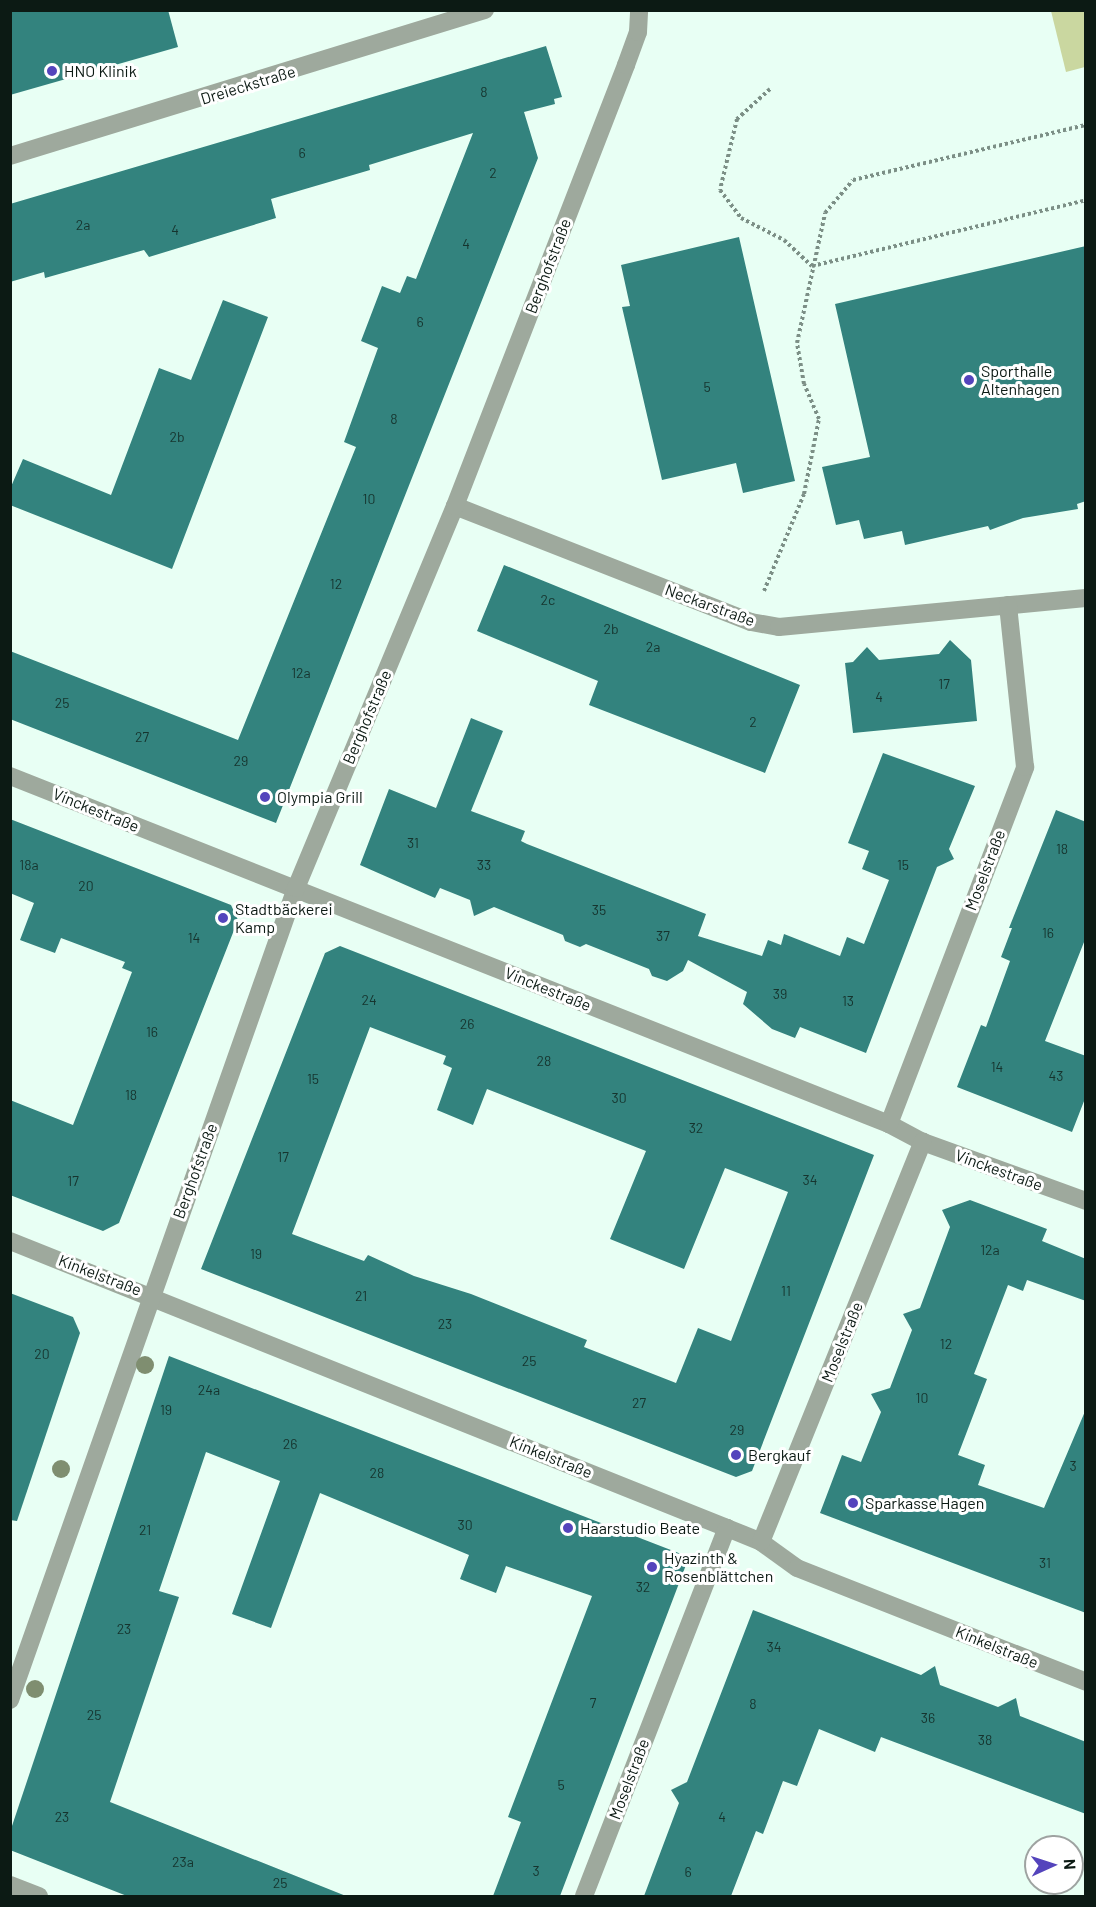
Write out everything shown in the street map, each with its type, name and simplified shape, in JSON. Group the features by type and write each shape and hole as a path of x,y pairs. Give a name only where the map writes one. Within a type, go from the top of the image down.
{"street":[{"name":"Dreieckstraße","path":"10,156 485,10"},
{"name":"Berghofstraße","path":"10,1700 150,1295 296,888 455,506 626,65 638,32 639,10"},
{"name":"Neckarstraße","path":"455,506 751,622 779,627 1086,598"},
{"name":"Moselstraße","path":"889,1124 1025,767 1008,605"},
{"name":"Vinckestraße","path":"10,776 889,1124 923,1142 1086,1201"},
{"name":"Moselstraße","path":"761,1542 923,1142"},
{"name":"Kinkelstraße","path":"10,1241 150,1295 727,1528 761,1542 797,1568 1086,1682"},
{"name":"Moselstraße","path":"584,1896 727,1528"},
{"path":"10,1886 39,1896"}],"path":[{"path":"770,89 737,118 720,190 741,218 784,240 812,266"},
{"path":"751,622 804,494 819,419 804,384 797,343 825,213 853,180 1086,125"},
{"path":"812,266 1086,200"}],"green space":[{"path":"1051,11 1085,11 1085,67 1066,72"}],"building":[{"name":"HNO Klinik","path":"10,10 168,10 178,47 10,95"},
{"path":"546,46 562,97 554,99 555,104 524,112 538,158 276,823 10,719 10,651 238,740 356,447 344,442 378,348 361,341 382,286 400,293 407,276 416,279 473,133 369,165 370,170 271,199 276,218 149,257 144,250 45,278 44,272 10,282 10,204"},
{"path":"739,237 795,481 743,493 736,463 662,480 622,307 630,306 621,265"},
{"name":"Sporthalle Altenhagen","path":"1086,246 1086,501 1077,504 1078,509 1023,518 990,530 988,526 905,545 902,531 864,539 859,520 836,525 822,467 870,457 835,304"},
{"path":"223,300 268,317 172,569 10,505 10,489 23,459 111,495 159,368 191,380"},
{"path":"504,565 800,685 765,773 589,705 598,681 477,631"},
{"path":"950,640 971,660 977,721 853,733 845,663 853,662 867,647 879,660 939,654"},
{"path":"471,718 503,731 471,811 525,831 521,841 527,844 706,914 698,936 762,956 768,940 781,945 784,934 840,956 847,937 864,944 889,880 862,869 869,851 848,843 883,753 975,786 949,849 954,859 937,867 866,1053 800,1027 795,1038 772,1029 743,1004 747,992 688,960 683,971 667,981 652,976 649,969 586,944 580,947 565,941 563,935 494,907 474,916 470,900 440,888 435,898 360,865 389,789 436,808"},
{"path":"1056,810 1086,822 1086,937 1045,1041 1086,1056 1086,1096 1072,1132 957,1087 981,1025 986,1027 1010,961 1001,957 1012,928 1009,928"},
{"path":"10,819 231,905 238,920 119,1223 103,1231 10,1195 10,1100 73,1125 132,972 122,968 125,962 61,938 55,953 20,940 34,903 10,893"},
{"path":"340,946 874,1155 752,1471 736,1477 201,1269 325,953","holes":["370,1027 446,1056 443,1064 452,1068 437,1110 473,1125 487,1089 646,1151 610,1239 684,1269 725,1168 788,1192 731,1341 698,1328 676,1383 584,1347 587,1340 471,1294 414,1276 368,1255 364,1261 292,1234"]},
{"path":"970,1200 1047,1229 1042,1241 1086,1259 1086,1301 1027,1280 1023,1291 1008,1285 974,1374 987,1379 958,1455 985,1465 978,1485 1044,1508 1086,1409 1086,1613 820,1513 842,1455 861,1462 881,1412 871,1394 890,1388 912,1330 903,1314 920,1308 950,1227 942,1210"},
{"path":"10,1293 73,1317 80,1333 17,1521 10,1520"},
{"path":"169,1356 689,1557 560,1896 493,1896 521,1822 508,1817 592,1596 506,1566 496,1593 460,1579 469,1555 320,1493 271,1628 232,1614 280,1481 206,1452 159,1591 179,1597 110,1802 346,1896 127,1896 10,1850 10,1832"},
{"path":"753,1610 921,1675 935,1666 940,1685 998,1707 1016,1698 1020,1716 1086,1742 1086,1814 881,1737 875,1752 819,1729 797,1786 783,1781 763,1834 756,1831 731,1896 644,1896 679,1803 671,1790 687,1782"}],"place":[{"name":"HNO Klinik","path":"52,71"},
{"name":"Sporthalle Altenhagen","path":"969,380"},
{"name":"Olympia Grill","path":"265,797"},
{"name":"Stadtbäckerei Kamp","path":"223,918"},
{"name":"Bergkauf","path":"736,1455"},
{"name":"Sparkasse Hagen","path":"853,1503"},
{"name":"Haarstudio Beate","path":"568,1528"},
{"name":"Hyazinth & Rosenblättchen","path":"652,1567"}]}
